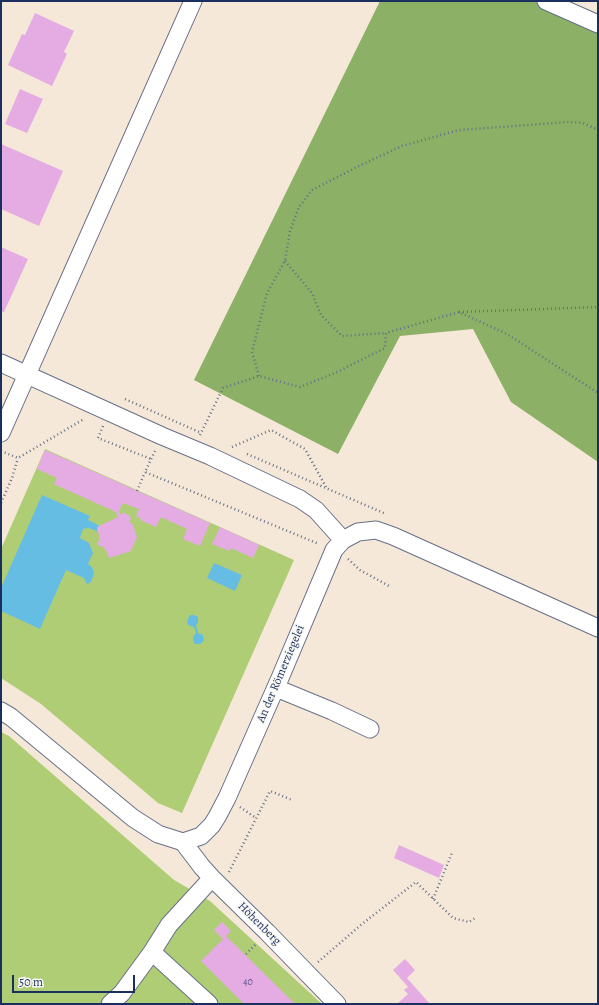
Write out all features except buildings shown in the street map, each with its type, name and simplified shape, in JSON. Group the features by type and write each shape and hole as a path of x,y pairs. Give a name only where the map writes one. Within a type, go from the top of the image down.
{"street":[{"path":"2,432 193,1"},
{"path":"546,1 598,24"},
{"path":"1,363 96,411 194,449 300,499 316,510 325,521 338,545 358,532 376,530 393,536 598,628"},
{"name":"An der Römerziegelei","path":"183,842 201,836 212,826 227,798 338,545"},
{"path":"276,688 332,711 370,729"},
{"path":"1,711 11,717 133,818 158,834 183,842"},
{"name":"Höhenberg","path":"183,842 202,867 217,883 337,1004"},
{"path":"110,1004 122,993 152,952 169,925 217,883"},
{"path":"152,952 209,1004"}],"path":[{"path":"258,376 252,352 267,293 286,262 290,231 299,207 312,190 402,146 459,130 554,122 583,123 598,130"},
{"path":"286,262 312,293 321,315 342,336 386,333 459,312 598,307"},
{"path":"459,312 507,334 598,393"},
{"path":"194,449 223,388 258,376 300,387 335,373 385,348 386,333"},
{"path":"118,396 207,436"},
{"path":"1,503 12,478 18,458 96,411 106,420 98,438 151,459"},
{"path":"232,447 271,430 305,449 326,487"},
{"path":"137,491 162,436"},
{"path":"226,444 239,450"},
{"path":"1,451 18,458"},
{"path":"246,453 390,516"},
{"path":"145,472 338,545 347,558 360,570 389,586"},
{"path":"217,883 270,791 292,800"},
{"path":"434,899 452,853"},
{"path":"306,972 362,924 416,882 453,918 469,922 475,918"}],"green space":[{"path":"380,1 566,1 598,19 598,462 511,402 473,329 400,336 338,454 194,380"},
{"path":"45,449 294,560 182,813 158,803 41,704 1,678 1,549"},
{"path":"1,732 9,736 174,880 210,901 322,1004 1,1004"}],"water":[{"path":"42,495 90,516 88,520 100,526 97,528 97,531 88,528 83,529 80,538 89,543 93,553 88,564 92,567 94,573 91,582 87,584 84,578 66,570 40,629 1,611 1,588"},
{"path":"214,563 242,575 235,591 207,578"},
{"path":"190,615 198,617 198,623 196,625 198,633 203,635 204,641 200,644 195,644 193,641 193,637 196,633 194,627 187,623"}]}
